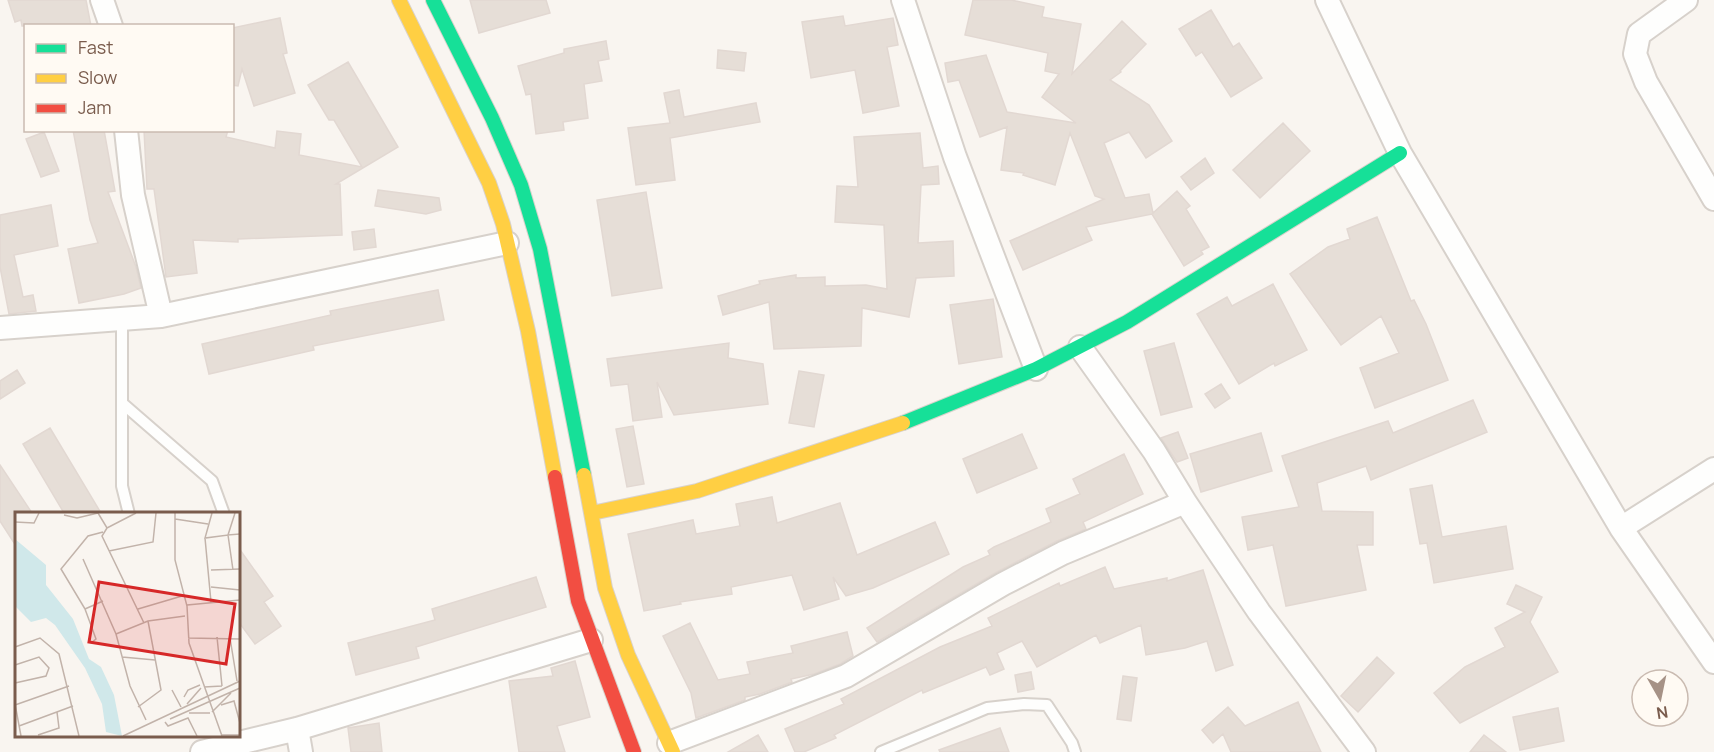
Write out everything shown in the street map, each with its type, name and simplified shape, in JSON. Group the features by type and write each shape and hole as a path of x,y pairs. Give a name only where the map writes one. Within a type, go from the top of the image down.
{"main road":[{"path":"399,0 489,183 507,243 528,331 578,601 634,752"},
{"path":"433,0 492,118 521,185 540,249 605,588 628,655 671,748"},
{"path":"592,513 697,491 819,452 927,415 1036,369 1127,322 1400,153"}],"street":[{"path":"102,0 110,24"},
{"path":"903,0 954,157 1036,369"},
{"path":"1327,0 1400,153 1621,528 1714,662"},
{"path":"1686,0 1639,34 1635,54 1646,82 1714,199"},
{"path":"126,132 133,195 161,316"},
{"path":"0,328 161,316 507,243"},
{"path":"1080,347 1154,451 1185,502 1259,612 1364,752"},
{"path":"1621,528 1714,469"},
{"path":"671,748 846,676 1023,573 1063,553 1185,502"},
{"path":"202,752 297,729 591,640"},
{"path":"297,729 301,752"}],"lane":[{"path":"122,319 122,486 129,512"},
{"path":"122,403 212,481 224,512"},
{"path":"881,752 987,708 1024,704 1047,705 1072,743 1075,752"}],"building":[{"path":"8,0 86,0 91,24 24,24 22,26 21,20 15,22"},
{"path":"470,0 546,0 550,13 479,33"},
{"path":"973,0 1011,0 1044,7 1042,17 1081,24 1072,74 1122,21 1146,44 1121,72 1110,80 1149,105 1172,141 1146,158 1129,132 1104,143 1125,198 1149,194 1153,213 1177,191 1190,206 1186,209 1209,247 1201,251 1203,254 1184,266 1152,214 1086,227 1092,240 1023,270 1010,241 1104,199 1095,196 1070,133 1055,185 1023,175 1024,173 1001,170 1007,127 980,137 959,80 948,82 945,63 986,55 1007,112 1076,123 1042,97 1059,74 1045,71 1048,53 965,35"},
{"path":"1211,10 1233,47 1239,43 1262,78 1231,97 1202,52 1196,56 1179,29"},
{"path":"843,16 845,26 893,18 898,45 887,47 899,106 863,113 855,70 811,78 802,22"},
{"path":"280,18 287,53 283,54 295,93 254,106 242,69 238,86 234,85 234,28"},
{"path":"606,41 609,59 598,61 602,81 584,84 588,118 563,122 564,130 536,134 531,94 526,95 518,66 564,53 564,49"},
{"path":"718,50 746,53 744,71 717,68"},
{"path":"348,62 398,147 336,184 340,184 342,235 238,239 238,242 193,240 197,273 166,277 154,189 147,189 144,132 227,132 226,137 275,148 277,131 301,134 299,155 362,167 334,120 329,120 308,85"},
{"path":"679,90 684,117 756,103 760,122 670,138 675,180 636,185 628,128 670,123 664,93"},
{"path":"1283,123 1310,151 1260,198 1233,170"},
{"path":"44,132 59,171 41,177 26,139"},
{"path":"73,132 104,132 115,191 108,192 136,267 141,288 124,294 79,303 68,249 98,243 90,220"},
{"path":"920,133 923,168 938,166 939,184 921,185 918,243 953,241 954,276 916,278 909,317 862,308 861,346 774,349 769,302 723,315 718,296 760,284 759,281 796,275 796,278 825,277 825,286 866,285 887,289 884,225 835,222 837,186 858,187 854,137"},
{"path":"1205,158 1214,173 1191,190 1181,177"},
{"path":"378,190 439,198 441,210 426,214 375,206"},
{"path":"646,192 662,288 612,296 597,200"},
{"path":"51,205 58,246 14,255 23,297 33,295 36,311 9,314 0,267 0,215"},
{"path":"1377,217 1411,301 1414,300 1426,324 1448,380 1375,408 1360,368 1399,353 1381,316 1341,345 1290,274 1328,247 1350,239 1347,229"},
{"path":"374,229 376,247 354,250 352,232"},
{"path":"1273,284 1307,350 1275,366 1274,363 1239,384 1197,314 1227,297 1232,306"},
{"path":"438,290 444,320 313,346 314,350 209,374 202,344 331,315 330,311"},
{"path":"993,299 1002,357 959,364 950,305"},
{"path":"729,343 728,358 763,364 768,404 674,415 657,382 662,417 633,421 628,384 611,386 607,359"},
{"path":"1174,343 1192,407 1161,415 1144,351"},
{"path":"17,370 25,383 0,399 0,381"},
{"path":"799,371 824,375 814,427 789,423"},
{"path":"1221,384 1230,398 1215,408 1205,394"},
{"path":"1473,400 1487,432 1371,480 1366,466 1317,483 1322,511 1373,512 1373,545 1357,545 1366,590 1286,606 1273,545 1248,550 1242,517 1299,507 1282,456 1388,421 1393,433"},
{"path":"633,426 644,484 627,487 616,429"},
{"path":"50,428 100,512 63,512 23,444"},
{"path":"1178,432 1188,458 1177,462 1161,438"},
{"path":"1261,433 1272,471 1201,492 1190,454"},
{"path":"1022,434 1037,468 977,493 963,459"},
{"path":"1124,454 1143,494 1083,522 1086,529 1057,541 997,572 877,642 867,628 963,567 990,555 988,551 994,547 1051,522 1046,509 1080,494 1073,479"},
{"path":"0,465 31,512 15,512 15,544 0,521"},
{"path":"1432,485 1442,537 1506,526 1513,569 1434,583 1427,543 1420,544 1410,489"},
{"path":"772,497 777,523 840,503 857,555 935,522 949,554 873,588 846,596 833,577 839,599 804,610 792,575 731,587 732,594 680,602 681,604 644,611 628,534 693,520 696,534 740,526 736,504"},
{"path":"240,550 273,596 264,602 281,626 255,644 240,624"},
{"path":"1105,567 1114,589 1167,578 1167,581 1203,570 1233,665 1216,671 1207,641 1185,648 1146,655 1141,625 1100,643 1096,635 1037,667 1022,641 997,653 1004,669 990,675 986,667 923,693 922,690 834,735 836,738 804,752 795,752 785,729 844,704 841,699 940,647 992,626 988,618 1059,583 1060,586"},
{"path":"536,577 546,607 416,647 419,658 356,675 348,643 435,620 432,609"},
{"path":"1516,585 1542,597 1530,622 1558,672 1460,723 1434,693 1465,667 1505,647 1495,628 1525,612 1507,604"},
{"path":"690,623 718,680 750,674 747,662 793,653 791,646 847,632 853,656 840,664 814,674 791,679 792,682 745,697 745,700 696,718 691,693 663,636"},
{"path":"1377,657 1394,673 1358,712 1341,696"},
{"path":"575,661 590,717 557,726 565,752 519,752 509,681 553,676 551,668"},
{"path":"1031,672 1034,689 1018,692 1015,675"},
{"path":"1123,676 1137,678 1131,721 1117,719"},
{"path":"1298,702 1321,752 1231,752 1223,734 1213,743 1202,730 1228,707 1245,726"},
{"path":"1558,708 1564,741 1520,750 1513,717"},
{"path":"379,723 382,752 351,752 348,728"},
{"path":"1000,728 1009,752 940,752 939,750"},
{"path":"758,735 768,752 728,752"},
{"path":"1484,735 1506,752 1470,752"}],"traffic: fast":[{"path":"433,0 492,118 521,185 540,249 584,475"},
{"path":"903,423 1036,369 1127,322 1400,153"}],"traffic: slow":[{"path":"399,0 489,183 503,224 528,331 555,477"},
{"path":"592,513 697,491 903,423"},
{"path":"584,475 605,588 628,655 673,752"}],"traffic: jam":[{"path":"555,477 578,601 634,752"}]}
